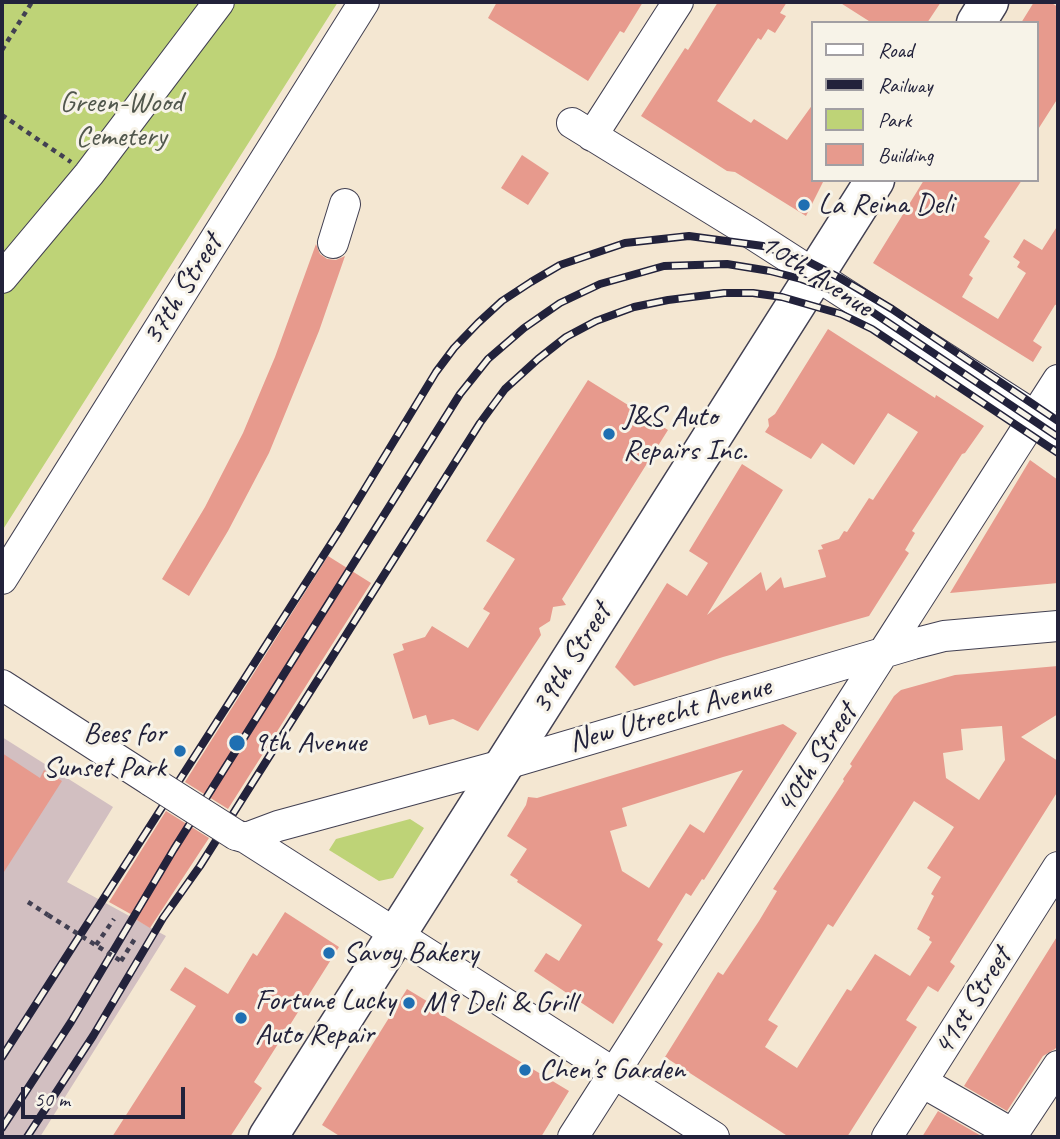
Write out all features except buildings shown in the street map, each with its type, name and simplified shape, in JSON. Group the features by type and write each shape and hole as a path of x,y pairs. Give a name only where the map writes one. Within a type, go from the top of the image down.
{"main road":[{"path":"977,21 989,2"},
{"name":"39th Street","path":"268,1137 875,182"}],"street":[{"path":"2,278 89,174 219,2"},
{"name":"37th Street","path":"2,579 365,2"},
{"name":"10th Avenue","path":"678,2 582,130 1047,424"},
{"path":"333,243 345,204"},
{"name":"40th Street","path":"573,1137 885,651 1047,424 1058,380"},
{"name":"New Utrecht Avenue","path":"241,836 506,764 885,651 944,636 1058,625"},
{"path":"2,685 714,1137"},
{"name":"41st Street","path":"887,1137 1058,867"},
{"path":"922,1082 1013,1134 1058,1066"}],"path":[{"path":"2,50 32,2"},
{"path":"2,115 89,174"},
{"path":"28,902 121,961 136,937"},
{"path":"96,945 114,919"}],"shaded area":[{"path":"2,737 113,807 67,882 166,936 40,1137 2,1137"}],"green space":[{"name":"Green-Wood Cemetery","path":"2,2 338,2 2,531"},
{"path":"410,819 424,828 393,878 379,881 329,850 336,839"}],"railway":[{"path":"2,1057 341,528 436,372 478,323 502,301 531,282 560,265 625,243 689,236 763,246 807,261 840,278 892,309 1058,421"},
{"path":"2,1128 71,1022 174,849 460,394 488,359 524,328 560,303 600,284 664,266 727,264 801,279 862,305 1058,437"},
{"path":"27,1137 93,1036 163,918 200,866 480,423 505,389 566,337 596,321 634,307 668,300 724,293 782,297 841,314 872,329 1058,453"}],"place":[{"name":"La Reina Deli","path":"804,205"},
{"name":"J&S Auto Repairs Inc.","path":"609,434"},
{"name":"9th Avenue","path":"237,743"},
{"name":"Bees for Sunset Park","path":"180,751"},
{"name":"Savoy Bakery","path":"329,953"},
{"name":"M9 Deli & Grill","path":"409,1003"},
{"name":"Fortune Lucky Auto Repair","path":"241,1018"},
{"name":"Chen's Garden","path":"525,1070"}]}
